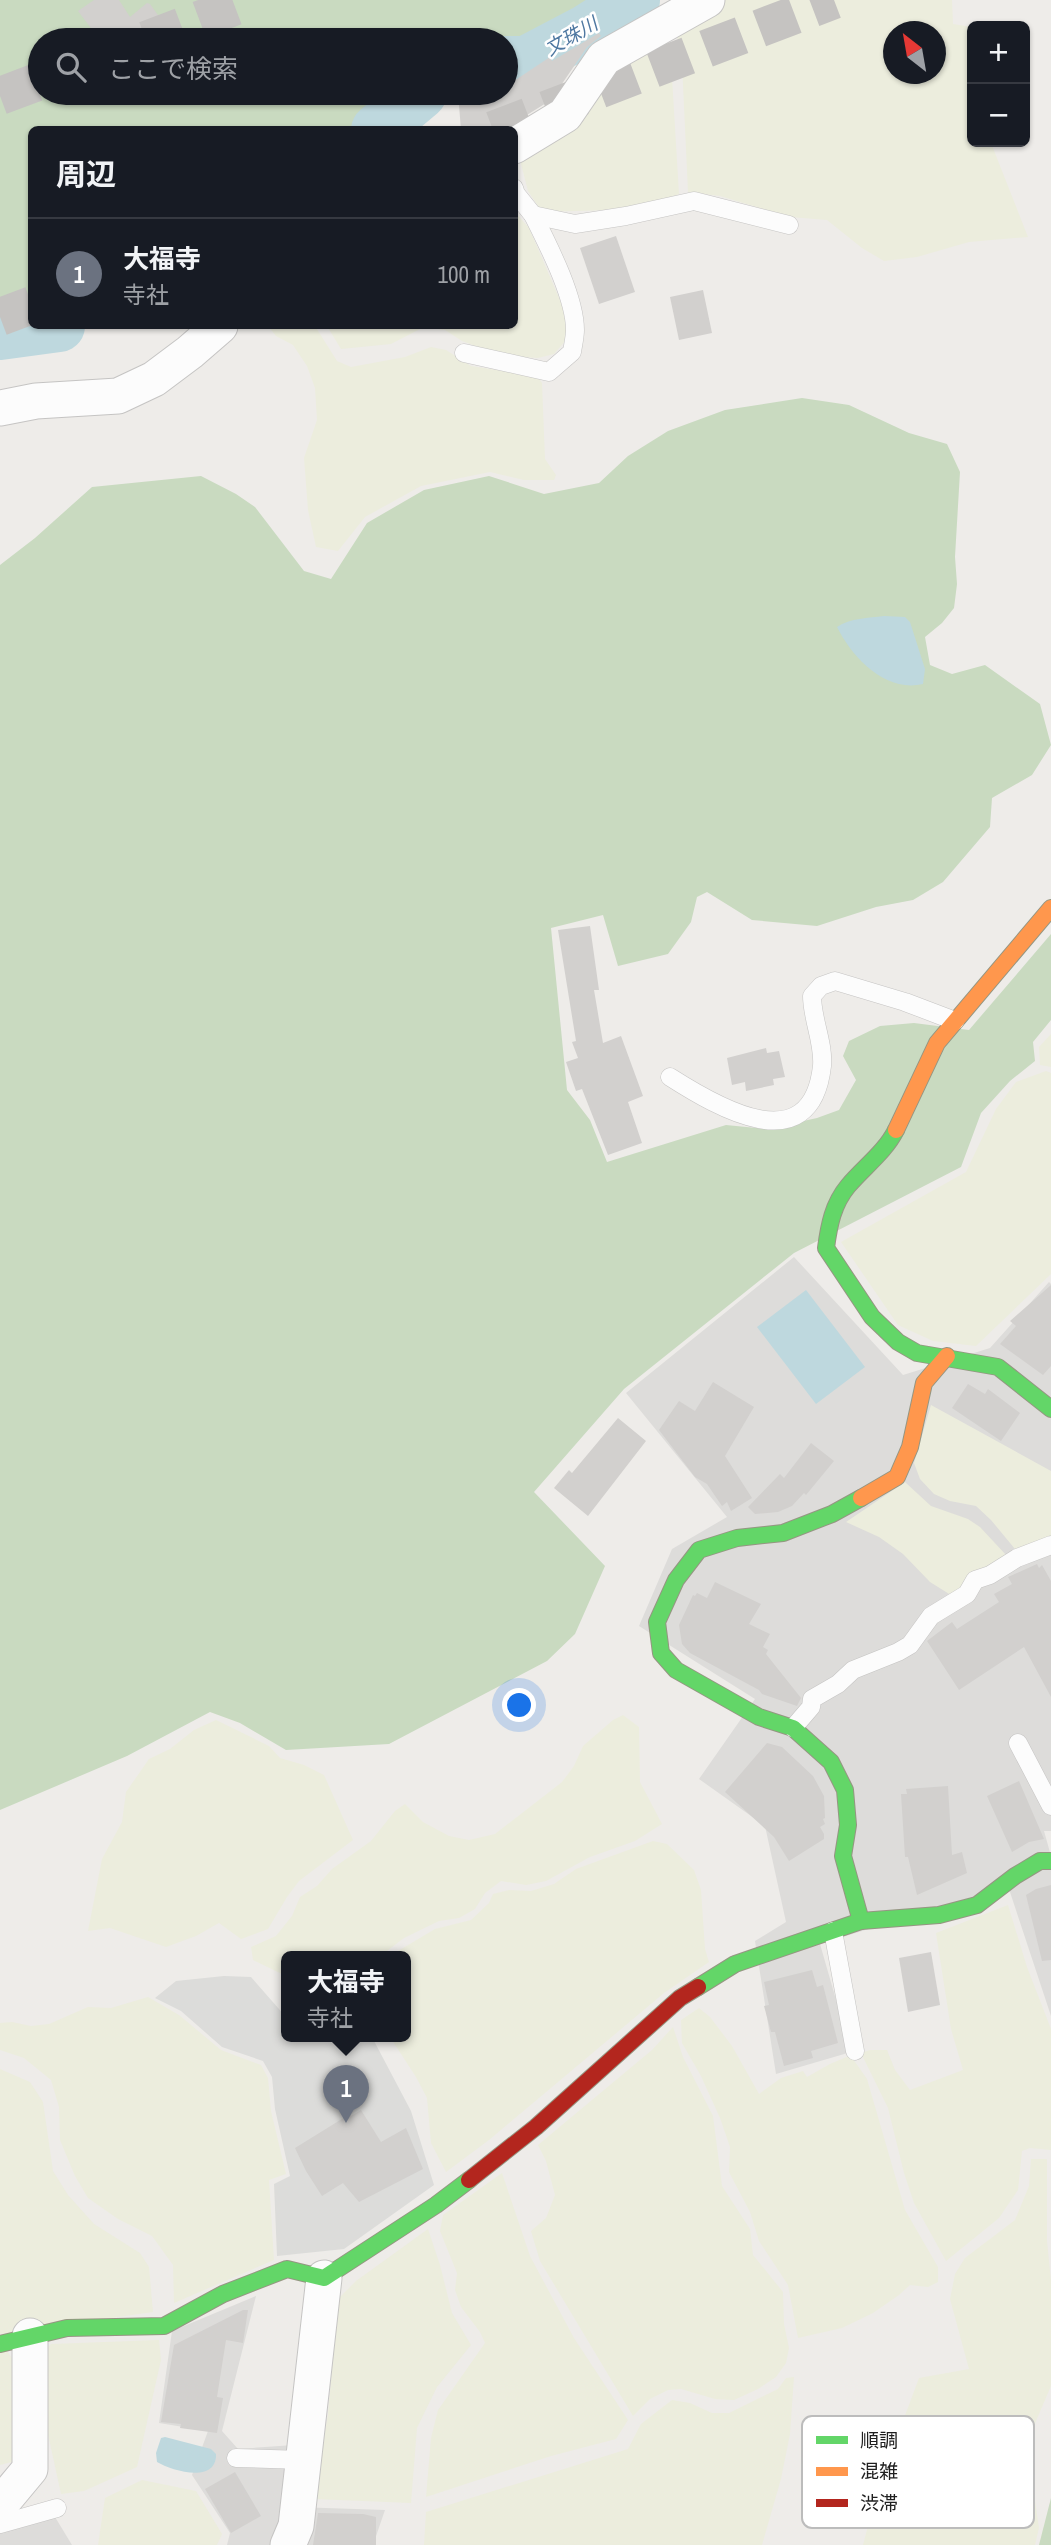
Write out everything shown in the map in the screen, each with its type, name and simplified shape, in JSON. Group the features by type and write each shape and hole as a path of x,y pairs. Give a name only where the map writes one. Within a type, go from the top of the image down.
{"street":[{"path":"518,144 565,115 604,58 707,0"},
{"path":"0,408 36,401 118,396 154,379 217,329"},
{"path":"1051,908 937,1044 890,1142 846,1188 830,1218 826,1248 872,1317 898,1342 917,1353 947,1356 998,1367 1051,1409"},
{"path":"862,1921 843,1856 848,1825 845,1790 831,1762 793,1728 759,1717 721,1698 676,1670 661,1653 657,1622 676,1580 699,1550 737,1538 783,1533 832,1514 897,1477 910,1447 924,1383 947,1356"},
{"path":"0,2505 30,2469 15,2340 66,2328 164,2326 223,2294 287,2269 324,2278 436,2205 514,2144 680,1998 735,1964 862,1921 939,1915 977,1905 1040,1861 1051,1861"},
{"path":"288,2545 296,2526 324,2278"}],"lane":[{"path":"464,353 549,372 572,352 576,329 568,297 552,253 533,215 518,196"},
{"path":"533,215 575,224 694,201 789,225"},
{"path":"670,1077 704,1098 740,1115 765,1121 796,1118 808,1105 817,1087 822,1064 812,1011 812,996 821,986 835,981 905,1002 955,1021"},
{"path":"793,1728 811,1707 812,1699 838,1684 853,1670 898,1652 910,1644 931,1616 967,1594 975,1580 990,1575 1017,1558 1050,1548"},
{"path":"1018,1743 1051,1806"},
{"path":"833,1931 855,2051"},
{"path":"236,2458 304,2460"},
{"path":"0,2525 57,2508"}],"shaded area":[{"path":"794,1257 903,1375 990,1348 1049,1282 1051,1284 1051,1831 1044,1831 1051,1856 1051,2016 1008,1886 820,1944 851,2052 776,2074 755,1941 786,1922 765,1826 699,1779 755,1699 639,1626 672,1549 727,1517 626,1393"},
{"path":"224,1976 251,1977 281,2011 281,2042 375,2042 411,2111 434,2185 344,2249 277,2256 274,2184 290,2176 275,2109 272,2077 263,2061 222,2047 181,2011 155,1998 176,1981"},
{"path":"256,2296 222,2431 238,2449 294,2445 296,2507 385,2510 373,2545 227,2545 230,2533 192,2475 208,2431 159,2423 172,2331"},
{"path":"55,2517 72,2545 0,2545 0,2529"}],"green space":[{"path":"0,0 622,0 565,37 522,55 518,55 518,28 28,28 28,105 402,105 370,126 28,126 28,322 4,326 0,324"},
{"path":"725,0 952,0 953,24 967,26 967,147 993,147 1028,237 969,242 917,257 884,261 862,248 827,220 790,217 720,196 688,192 681,42 669,30"},
{"path":"657,37 670,44 679,194 659,202 610,210 542,212 528,191 520,160 606,69"},
{"path":"518,215 529,228 566,314 567,339 554,354 538,358 500,355 462,341 445,330 438,329 518,329"},
{"path":"270,329 317,329 337,361 351,367 405,357 431,347 446,350 471,366 537,376 542,383 545,459 556,475 554,480 524,480 490,472 421,486 365,517 338,551 316,547 308,510 304,458 317,420 315,388 307,366 293,345 276,336"},
{"path":"329,329 420,329 391,344 341,349"},
{"path":"802,398 849,405 909,433 947,444 960,472 955,557 957,584 954,608 942,623 925,637 930,665 952,674 985,665 1040,704 1051,745 1032,775 992,798 990,827 943,882 913,900 876,907 817,926 752,920 707,892 697,897 691,922 668,954 618,966 603,915 551,928 567,1090 590,1120 607,1162 726,1125 767,1129 817,1118 839,1110 856,1080 843,1056 849,1041 880,1026 914,1023 969,1030 1051,934 1051,1020 1033,1042 1035,1061 1010,1081 981,1113 961,1167 794,1253 624,1389 534,1492 605,1566 575,1634 547,1661 389,1744 286,1750 240,1723 210,1712 127,1756 0,1810 0,565 92,487 201,476 255,507 304,571 331,579 367,523 424,490 489,476 544,494 599,483 628,456 668,431 725,410"},
{"path":"1051,1034 1051,1067 1040,1065 1039,1047"},
{"path":"1046,1071 1051,1073 1051,1274 976,1346 933,1341 898,1325 841,1242 966,1172 996,1109 1016,1082"},
{"path":"931,1405 1051,1471 1051,1539 1015,1549 976,1506 950,1501 934,1494 920,1479 914,1463"},
{"path":"905,1482 931,1506 968,1519 980,1527 1007,1556 973,1571 954,1597 930,1582 903,1554 879,1537 846,1522"},
{"path":"623,1715 639,1727 640,1782 662,1824 635,1841 590,1857 546,1881 526,1885 501,1881 485,1893 475,1909 459,1918 439,1921 404,1938 387,1951 281,1951 281,1974 253,1960 251,1947 276,1936 292,1916 300,1897 317,1886 332,1869 371,1841 395,1811 405,1804 423,1822 449,1836 469,1840 495,1834 562,1782 574,1766 583,1746 613,1720"},
{"path":"216,1720 269,1746 280,1758 304,1765 324,1775 353,1840 299,1881 268,1929 241,1939 219,1923 196,1936 166,1947 110,1928 88,1931 102,1859 122,1822 126,1792 149,1759 170,1749 194,1730"},
{"path":"653,1841 667,1844 694,1870 701,1890 705,1949 709,1962 664,1993 489,2140 446,2172 431,2143 427,2098 393,2042 411,2042 411,1951 398,1951 435,1929 471,1920 489,1903 493,1894 509,1890 531,1891 554,1884 576,1869"},
{"path":"1008,1905 1027,1967 1051,2029 1051,2150 1030,2148 1022,2151 1018,2190 999,2218 946,2261 914,2203 888,2108 861,2053 887,2050 895,2070 910,2090 963,2070 951,2029 936,1933"},
{"path":"148,1997 179,2015 221,2050 261,2065 268,2078 271,2111 286,2174 269,2180 274,2260 174,2303 173,2265 152,2236 118,2219 88,2198 75,2176 60,2140 59,2107 51,2080 24,2058 0,2050 0,2023 12,2022 31,2026 49,2024 88,2007 111,2008"},
{"path":"699,2008 710,2017 732,2046 759,2094 781,2078 803,2071 807,2077 849,2056 853,2059 867,2079 905,2210 938,2267 938,2282 928,2287 910,2285 873,2313 842,2328 798,2338 788,2285 759,2241 750,2212 729,2172 730,2147 720,2118 682,2043 681,2020"},
{"path":"673,2027 683,2057 713,2116 722,2186 750,2229 753,2255 783,2292 784,2324 789,2348 786,2363 776,2377 734,2400 715,2399 681,2389 668,2390 650,2399 633,2416 540,2261 531,2231 546,2218 555,2195 546,2161 538,2145 652,2050"},
{"path":"0,2069 30,2082 43,2102 53,2171 68,2195 94,2224 140,2253 149,2267 153,2312 0,2334"},
{"path":"1031,2159 1047,2159 1051,2386 1034,2426 1034,2416 905,2416 919,2378 969,2369 950,2299 955,2274 965,2258 1015,2220 1029,2186"},
{"path":"502,2173 530,2256 574,2338 628,2420 616,2439 551,2456 426,2497 431,2438 438,2410 485,2343 461,2307 455,2290 457,2273 440,2231 443,2215"},
{"path":"428,2229 452,2313 471,2345 437,2387 417,2428 411,2503 314,2499 328,2414 338,2299 356,2281"},
{"path":"159,2340 161,2360 137,2467 84,2491 61,2494 47,2430 39,2356 51,2344"},
{"path":"6,2350 16,2363 16,2461 0,2465 0,2352"},
{"path":"794,2377 790,2434 781,2479 762,2545 424,2545 426,2512 628,2449 641,2424 672,2400 690,2403 712,2413 729,2413 778,2389 786,2378"},
{"path":"142,2480 196,2491 222,2534 217,2545 98,2545 105,2498"},
{"path":"1034,2498 1035,2501 1039,2528 1035,2545 863,2545 867,2528 1034,2528"},
{"path":"1051,2498 1051,2545 1039,2545"}],"water":[{"path":"884,616 905,617 910,622 925,669 923,684 909,685 883,678 851,650 837,627 854,620"},
{"path":"806,1290 865,1367 816,1404 757,1327"},
{"path":"161,2438 211,2449 216,2454 214,2463 209,2469 192,2473 157,2462 156,2453"}],"building":[{"path":"94,0 119,0 130,17 147,3 167,28 91,28 78,11"},
{"path":"599,33 601,36 587,47 551,100 509,126 461,126 459,105 518,105 518,78 550,57 552,61"},
{"path":"616,236 635,292 599,304 580,248"},
{"path":"703,290 712,333 679,340 670,297"},
{"path":"590,926 599,990 594,990 603,1043 621,1036 643,1096 628,1102 642,1143 608,1155 582,1089 576,1091 566,1062 578,1058 572,1042 576,1041 558,930"},
{"path":"766,1048 767,1053 779,1051 785,1077 773,1079 774,1085 746,1091 745,1082 732,1085 727,1058"},
{"path":"1051,1285 1051,1366 1043,1375 1000,1344 1016,1326 1010,1321"},
{"path":"713,1382 754,1407 725,1456 752,1498 731,1511 727,1502 722,1506 707,1484 695,1477 659,1430 679,1401 695,1411"},
{"path":"968,1384 985,1394 988,1389 1020,1413 1001,1441 952,1408"},
{"path":"618,1418 646,1441 588,1516 554,1488 569,1470 572,1473"},
{"path":"811,1443 834,1461 806,1495 804,1493 792,1506 778,1512 755,1514 748,1507 780,1474 784,1478"},
{"path":"1037,1564 1039,1568 1042,1565 1051,1581 1051,1697 1024,1647 959,1690 927,1641 952,1622 957,1629 999,1602 994,1594 1012,1584 1008,1577"},
{"path":"715,1582 761,1604 749,1624 770,1634 763,1647 768,1650 766,1654 801,1698 797,1706 762,1694 690,1653 682,1644 679,1625 693,1595 697,1593 707,1598"},
{"path":"767,1743 782,1747 813,1776 824,1796 825,1824 820,1827 824,1839 789,1861 774,1837 725,1792"},
{"path":"1019,1781 1044,1839 1029,1842 1012,1852 987,1796"},
{"path":"948,1786 952,1855 962,1852 967,1873 917,1895 908,1857 905,1857 901,1794 907,1794 906,1789"},
{"path":"1051,1885 1051,1960 1042,1961 1026,1895"},
{"path":"931,1952 940,2005 908,2012 899,1958"},
{"path":"812,1970 817,1987 823,1985 838,2043 811,2051 813,2058 784,2066 775,2032 771,2032 764,2006 769,2005 764,1982"},
{"path":"361,2110 381,2142 406,2128 423,2169 359,2202 343,2183 322,2196 295,2148"},
{"path":"243,2310 248,2310 243,2343 226,2340 217,2397 223,2398 217,2433 180,2428 181,2424 161,2422 174,2345"},
{"path":"235,2472 261,2516 231,2533 205,2489"},
{"path":"318,2513 376,2517 376,2545 313,2545"}],"waterway":[{"name":"文珠川","path":"518,62 526,62 587,30 634,0"},
{"name":"文珠川","path":"382,126 407,105"},
{"name":"文珠川","path":"0,334 37,329"}],"tunnel":[{"path":"178,28 252,0"},
{"path":"503,126 834,0"},
{"path":"0,96 28,86"},
{"path":"0,317 28,306"}],"traffic: fast":[{"path":"896,1130 843,1193 832,1215 826,1248 872,1317 898,1342 917,1353 998,1367 1051,1409"},
{"path":"861,1498 832,1514 783,1533 737,1538 699,1550 676,1580 657,1622 661,1653 676,1670 759,1717 793,1728 831,1762 845,1790 848,1825 843,1856 861,1921"},
{"path":"698,1987 735,1964 861,1921 939,1915 977,1905 1040,1861 1051,1861"},
{"path":"0,2344 67,2328 164,2326 223,2294 287,2269 324,2278 436,2205 469,2180"}],"traffic: slow":[{"path":"896,1130 937,1043 1051,908"},
{"path":"861,1498 897,1477 910,1447 924,1383 947,1356"}],"traffic: jam":[{"path":"469,2180 536,2127 680,1998 698,1987"}],"place":[{"name":"大福寺","path":"346,2123"}]}
